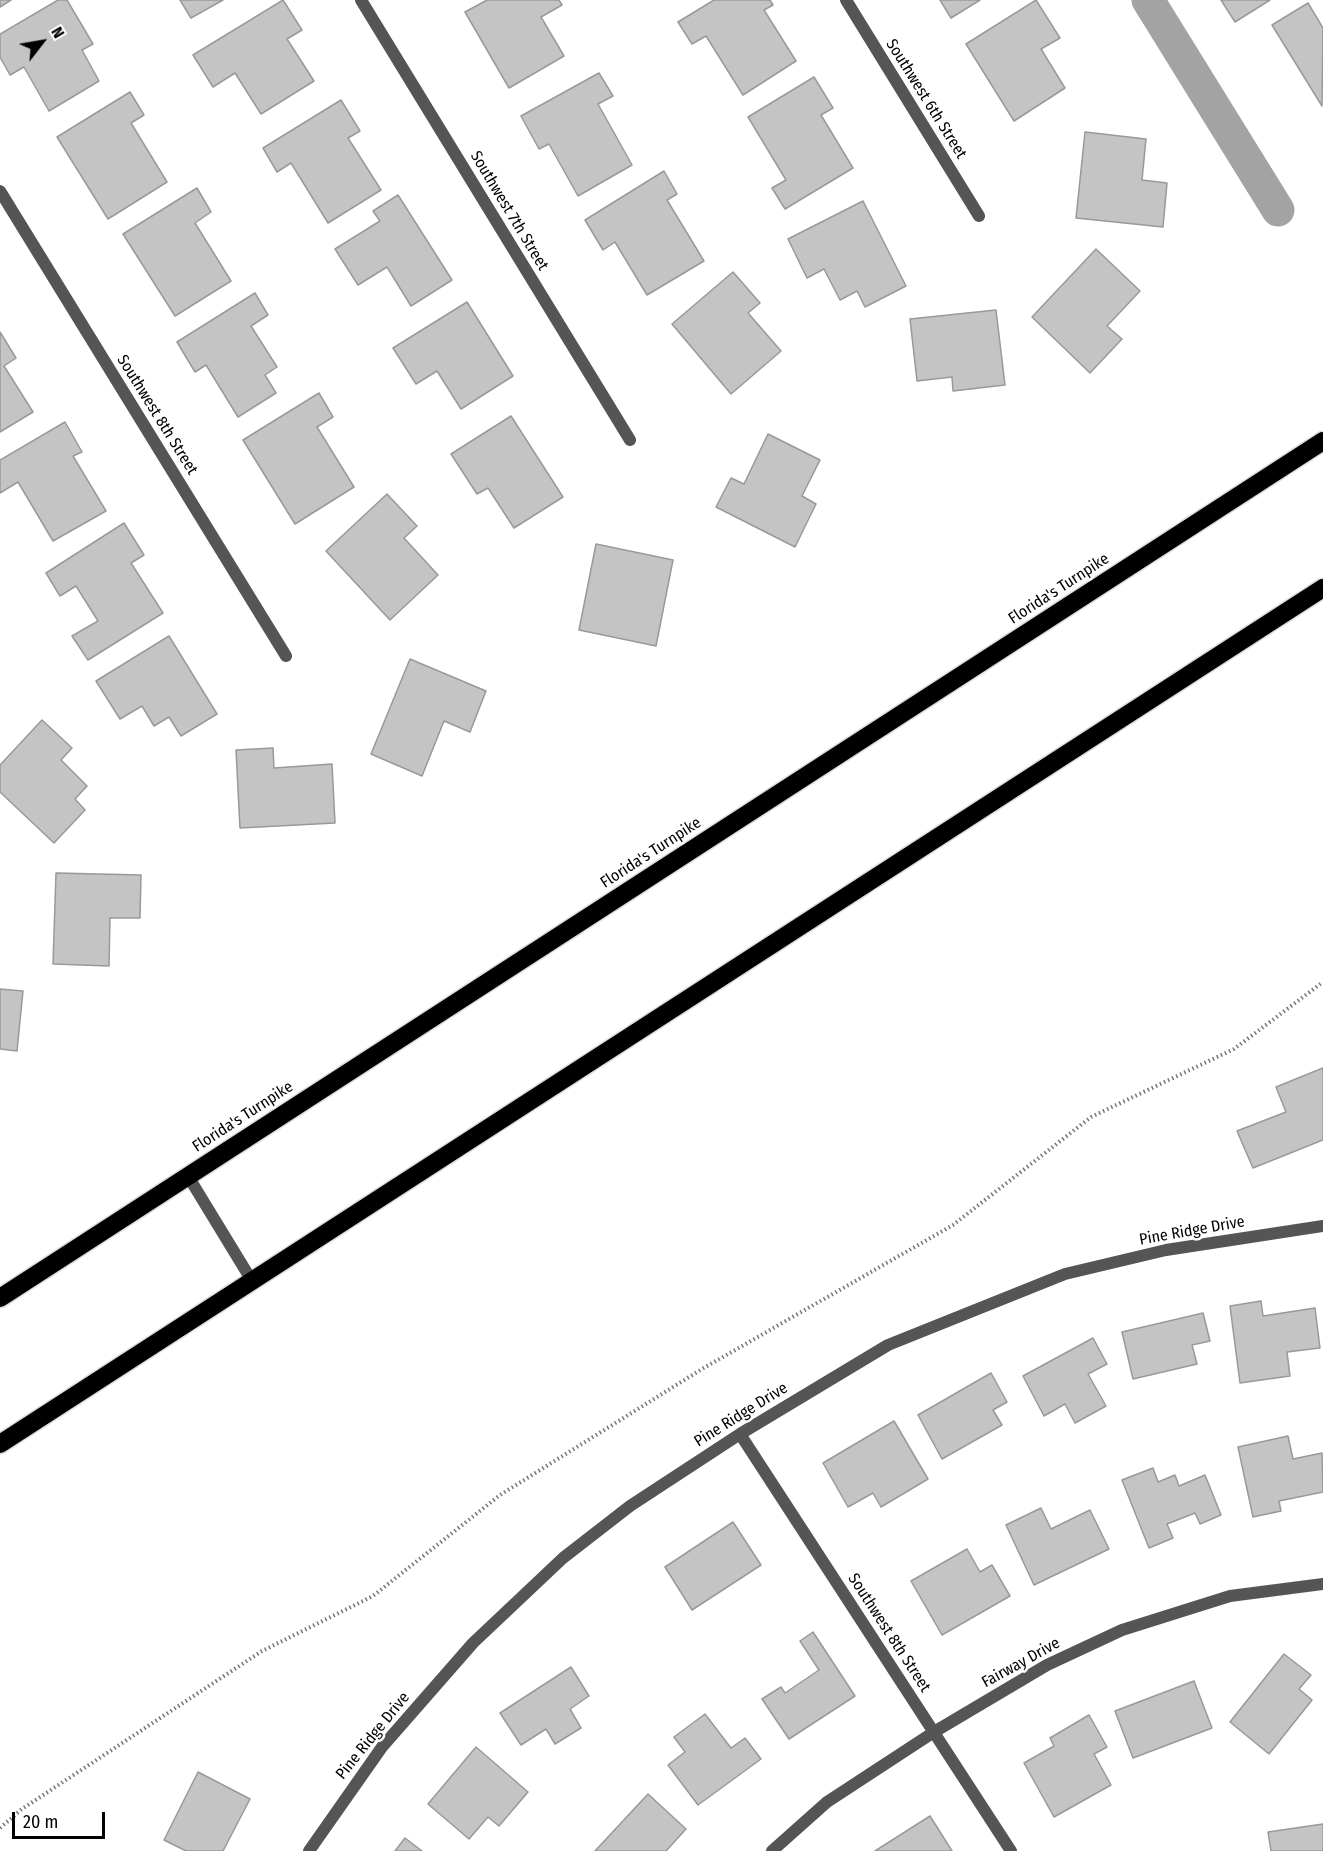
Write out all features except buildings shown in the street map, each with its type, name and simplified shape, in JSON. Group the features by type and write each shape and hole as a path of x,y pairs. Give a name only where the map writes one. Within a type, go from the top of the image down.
{"highway":[{"name":"Florida's Turnpike","path":"0,1298 1323,441"},
{"path":"0,1444 1323,588"}],"street":[{"name":"Southwest 7th Street","path":"361,0 630,440"},
{"name":"Southwest 6th Street","path":"846,0 979,216"},
{"name":"Southwest 8th Street","path":"0,191 286,656"},
{"path":"188,1176 252,1281"},
{"name":"Pine Ridge Drive","path":"309,1851 382,1747 473,1644 563,1558 630,1506 740,1434 888,1345 1065,1274 1166,1250 1323,1226"},
{"name":"Southwest 8th Street","path":"740,1434 1011,1851"},
{"name":"Fairway Drive","path":"772,1851 827,1802 934,1732 1047,1665 1122,1630 1230,1596 1323,1584"}],"path":[{"path":"0,1828 22,1809 262,1651 373,1596 500,1495 702,1369 953,1225 1091,1117 1234,1049 1323,982"}],"waterway":[{"path":"1148,0 1278,210"}]}
